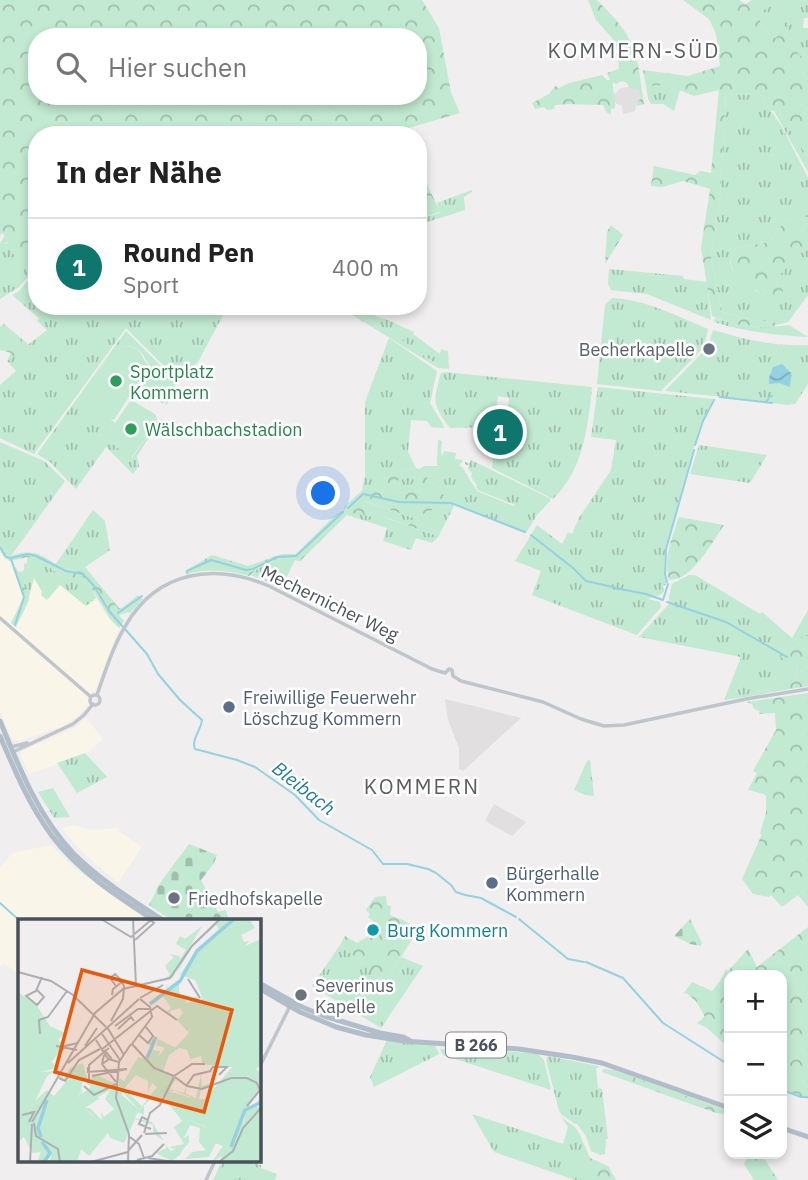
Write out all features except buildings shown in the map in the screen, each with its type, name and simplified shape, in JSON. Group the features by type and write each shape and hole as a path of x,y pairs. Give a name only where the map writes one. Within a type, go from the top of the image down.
{"main road":[{"path":"0,721 5,753 73,853 112,886 161,919"},
{"path":"0,736 5,753 52,836 87,873 152,919"},
{"name":"B 266","path":"261,984 324,1016 410,1040"},
{"name":"B 266","path":"261,989 321,1021 357,1033 379,1038 519,1049 572,1057 602,1063 724,1106"},
{"path":"787,1130 808,1137"}],"street":[{"name":"Mechernicher Weg","path":"97,695 126,624 144,601 160,589 183,578 215,573 234,574 269,586 432,669 445,673 450,669 453,676 470,684 543,702 607,727 808,689"},
{"path":"0,618 91,697 93,704"},
{"path":"5,753 73,724 85,715 93,704 100,702 97,695 91,697"},
{"path":"261,1064 290,1006"},
{"path":"206,1180 215,1162"}],"shaded area":[{"path":"633,86 640,89 641,98 635,111 623,114 622,105 616,104 613,95 621,88"},
{"path":"0,550 4,558 10,561 24,597 11,622 16,627 29,600 34,578 43,592 60,585 86,606 96,598 119,628 95,691 88,694 88,705 81,714 63,726 19,741 12,739 0,711"},
{"path":"445,699 521,718 463,771 459,769 459,748 448,720"},
{"path":"86,718 102,740 86,754 29,774 20,755 22,751 72,729"},
{"path":"494,804 526,822 512,836 485,821"},
{"path":"73,825 93,830 119,828 119,831 142,847 118,883 90,859 62,828"},
{"path":"51,845 72,866 148,919 18,919 18,974 4,963 0,967 0,868 12,853"}],"green space":[{"path":"0,0 422,0 439,28 451,93 460,113 416,126 28,126 28,272 13,254 8,242 3,244 0,250 0,243 5,236 2,233 0,235"},
{"path":"588,0 597,0 628,37 638,65 644,104 637,106 641,98 639,89 630,88 622,81 616,84 613,82 615,108 611,109 611,114 607,113 603,105 569,104 555,105 554,109 535,109 532,103 549,94 555,86 559,88 602,75 610,80 607,73 619,69 617,49 612,38 596,20"},
{"path":"683,0 739,0 745,4 752,0 778,0 760,15 761,27 776,38 778,34 772,28 780,22 800,37 800,40 791,46 808,63 806,155 778,111 771,111 760,95 726,94 720,197 711,257 722,312 777,323 774,328 732,324 712,316 701,248 710,189 683,181 662,187 651,186 654,166 695,175 700,171 711,173 719,90 694,96 666,85 646,86 643,70 688,76 720,66 716,34 709,19"},
{"path":"778,0 808,0 808,18 804,18 803,28 808,28 808,63 791,46 800,37 786,28 776,38 761,27 760,15"},
{"path":"666,85 680,90 674,111 663,104 651,104 648,99 646,86"},
{"path":"726,94 760,95 782,127 808,178 808,217 785,220 770,242 735,248 730,261 732,270 756,291 765,293 783,289 775,279 801,252 808,250 808,295 788,322 776,325 722,312 711,257 720,197"},
{"path":"778,110 806,155 808,154 808,172 774,111"},
{"path":"427,184 440,212 427,216"},
{"path":"472,190 464,197 465,210 427,222 427,217 440,213 437,203"},
{"path":"808,217 808,250 801,253 776,279 783,291 781,297 772,300 737,276 732,268 732,256 735,248 770,242 785,220"},
{"path":"611,225 623,235 605,264 607,232"},
{"path":"28,240 28,277 19,287 0,299 0,250 3,244"},
{"path":"609,269 683,276 684,279 707,282 711,320 647,294 611,290 608,284"},
{"path":"28,280 28,309 12,295"},
{"path":"612,298 650,305 708,329 704,347 661,391 597,384 605,305"},
{"path":"35,315 223,315 198,362 178,380 126,328 34,454 0,438 0,385 16,371 7,361 47,330 37,321 39,318"},
{"path":"353,315 362,315 373,321 438,365 438,368"},
{"path":"362,315 374,315 414,332 413,334 440,354 441,349 448,351 449,369 438,368 438,365"},
{"path":"715,318 752,326 789,325 808,337 737,328 714,322"},
{"path":"4,324 29,345 7,361 11,353 0,350 0,327"},
{"path":"713,330 760,342 808,345 808,384 795,404 665,391 703,352 708,354 712,351 709,343"},
{"path":"126,331 177,382 167,405 165,404 172,383 152,370 140,388 137,386 151,366 137,349 121,347 108,358 86,395 93,413 109,417 115,423 105,438 132,458 158,421 137,456 139,466 133,474 106,447 76,489 50,462 37,454"},
{"path":"389,338 437,371 430,403 444,426 431,427 427,421 411,420 408,452 416,468 393,473 362,490 365,476 365,402"},
{"name":"Sportplatz Kommern","path":"126,346 139,351 149,365 114,420 97,416 88,407 86,392 112,353"},
{"path":"152,370 172,383 163,404 140,388"},
{"path":"441,373 592,387 586,433 577,462 563,488 553,499 492,468 494,450 479,446 479,437 495,438 482,436 481,432 484,430 494,430 492,434 497,437 505,436 509,398 498,396 494,427 450,428 436,402"},
{"path":"598,387 713,399 698,432 665,549 664,575 667,584 663,586 664,592 648,599 660,602 661,607 637,635 532,595 541,571 515,561 537,525 562,544 568,532 572,534 579,518 611,470 616,440 591,437"},
{"name":"Wälschbachstadion","path":"131,400 155,414 157,418 131,458 105,438"},
{"path":"438,440 442,441 443,457 439,469 428,472 427,480 451,499 453,508 439,507 414,518 365,501 362,506 437,531 435,535 387,518 349,512 344,507 366,487 373,486 393,473 437,466","holes":["415,477 406,493 378,490 401,479"]},
{"path":"0,442 44,461 65,481 11,556 5,555 0,545"},
{"path":"699,445 767,455 750,483 690,474"},
{"path":"444,451 456,453 455,459 463,460 459,466 477,491 515,505 477,490 469,466 465,464 471,460 549,498 550,501 526,533 454,505 451,499 443,495 442,490 427,480 428,472 439,469"},
{"path":"415,476 407,493 376,490 401,479"},
{"path":"364,501 414,518 439,507 453,508 432,543 416,538 411,550 383,541 387,528 347,515 344,507 352,513 386,518 435,535 437,531 362,507"},
{"path":"93,510 105,521 110,550 85,567 78,566 74,571 56,564"},
{"path":"344,510 347,515 300,561 279,558 249,576 218,570 187,574 185,571 212,555 248,566 282,554 296,554 334,516"},
{"path":"679,517 724,525 693,568 677,579 669,580 668,556"},
{"path":"0,545 5,555 33,553 73,571 78,566 85,567 119,608 138,595 143,599 130,613 119,615 124,621 119,628 110,619 91,587 80,579 64,577 37,559 27,557 10,561 2,554"},
{"path":"27,557 37,559 64,577 80,579 91,587 96,598 86,606 60,585 47,600 41,595 34,578 29,596 17,571 24,570"},
{"path":"279,558 295,560 281,588 251,575 257,569"},
{"path":"16,567 29,600 16,627 11,623 24,597 13,568"},
{"path":"689,575 695,575 760,614 762,612 792,638 808,610 808,636 791,641 781,657 798,661 796,675 773,688 724,700 741,657 639,637 669,604 672,584"},
{"path":"808,636 808,686 745,697 773,688 796,675 798,661 789,662 781,657 791,641"},
{"path":"808,693 808,907 798,895 782,907 771,895 769,897 753,894 742,879 762,834 766,812 766,796 748,790 757,773 753,771 776,730 775,713 759,714 760,711 746,702"},
{"path":"85,753 107,777 77,793 57,763"},
{"path":"590,760 594,796 574,790 587,761"},
{"path":"53,788 70,817 54,818 38,792"},
{"path":"189,844 217,855 201,880 218,912 226,910 228,919 170,919 149,905 160,883"},
{"path":"386,896 387,905 391,906 390,915 418,930 385,982 340,945 345,936 357,943 369,936 373,921 366,910 375,897"},
{"path":"690,919 702,943 701,946 674,936"},
{"path":"808,927 808,1099 787,1093 787,970 729,970 748,949 757,967"},
{"path":"340,945 385,982 401,957 423,966 381,1028 312,986"},
{"path":"724,973 724,1043 697,1023 705,1017 696,1001 686,993 683,994 692,982 712,991"},
{"path":"387,1040 435,1045 439,1054 374,1087 370,1077"},
{"path":"440,1049 484,1049 538,1054 544,1060 551,1090 443,1055"},
{"path":"548,1056 598,1066 598,1088 602,1089 608,1139 605,1154 591,1151 586,1136 577,1124 559,1111 546,1060"},
{"path":"604,1069 614,1070 724,1109 724,1114 716,1113 602,1072"},
{"path":"472,1114 563,1144 568,1127 561,1117 579,1133 590,1158 590,1180 575,1180 494,1152"},
{"path":"590,1158 608,1166 616,1180 590,1180"},
{"path":"746,1159 764,1159 778,1180 754,1180 744,1164"},
{"path":"222,1162 253,1162 277,1174 275,1180 213,1180"}],"water":[{"path":"782,364 791,373 790,387 779,383 769,384 773,367"}],"waterway":[{"path":"766,402 772,396"},
{"path":"720,397 772,403"},
{"path":"695,445 714,400"},
{"path":"667,582 666,549 694,450"},
{"path":"348,508 363,494 399,502 451,503 525,532"},
{"path":"187,571 211,560 246,570 277,557 296,556 343,512"},
{"path":"531,535 586,581 613,587"},
{"name":"Bleibach","path":"0,547 6,557 28,554 66,571 83,574 94,586 109,611 147,654 158,674 202,720 194,742 195,749 255,767 295,795 319,820 372,850 383,864 407,864 428,869 451,885 456,892 481,898 516,917"},
{"path":"11,559 24,597 15,625"},
{"path":"615,588 663,600 668,584"},
{"path":"118,613 142,596"},
{"path":"667,602 726,622 787,657"},
{"path":"0,903 18,919"},
{"name":"Bleibach","path":"519,919 568,959 584,962"},
{"name":"Bleibach","path":"586,962 623,978 663,1023 724,1062"},
{"name":"Bleibach","path":"787,1092 808,1097"}],"place":[{"name":"Becherkapelle","path":"709,349"},
{"name":"Sportplatz Kommern","path":"116,381"},
{"name":"Wälschbachstadion","path":"131,429"},
{"name":"Round Pen","path":"500,432"},
{"name":"Freiwillige Feuerwehr Löschzug Kommern","path":"229,707"},
{"name":"Bürgerhalle Kommern","path":"492,883"},
{"name":"Friedhofskapelle","path":"174,898"},
{"name":"Burg Kommern","path":"373,930"},
{"name":"Severinus Kapelle","path":"301,995"}],"district":[{"name":"KOMMERN-SÜD","path":"634,50"},
{"name":"KOMMERN","path":"422,786"}]}
